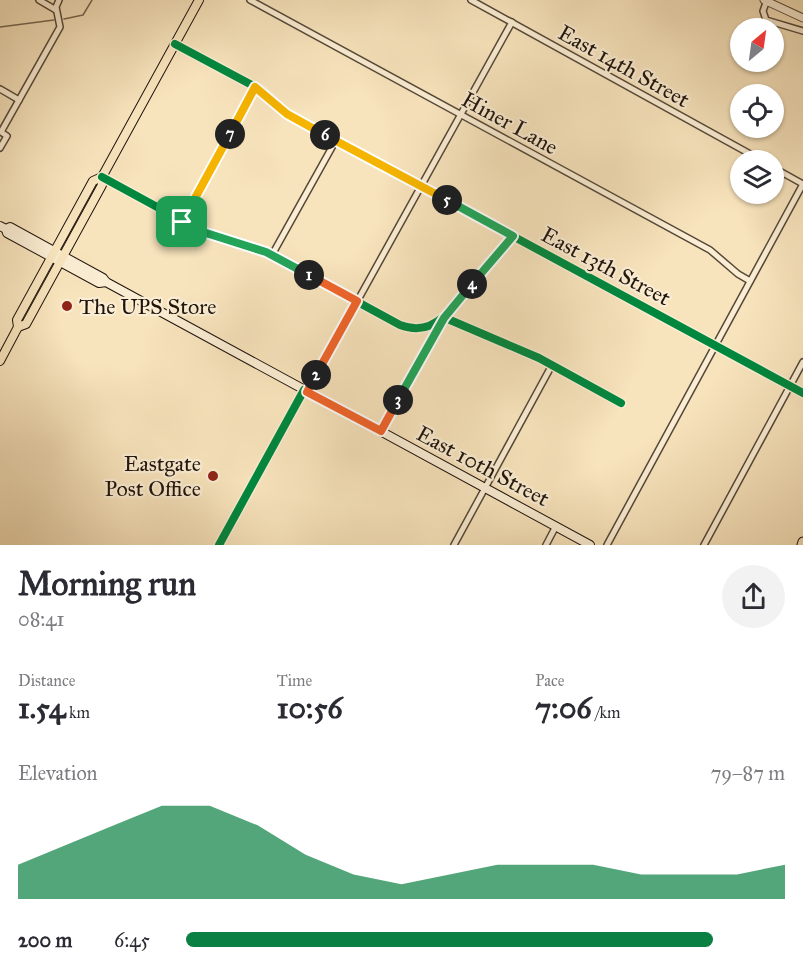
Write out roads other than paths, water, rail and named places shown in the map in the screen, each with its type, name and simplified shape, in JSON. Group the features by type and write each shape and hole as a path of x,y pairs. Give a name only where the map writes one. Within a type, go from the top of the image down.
{"main road":[{"path":"18,327 26,324 62,259 102,185 102,177 199,0"},
{"path":"0,361 18,327 17,320 93,181 102,177"},
{"name":"East 10th Street","path":"3,227 10,227 100,284 106,282 590,545"}],"street":[{"path":"39,0 56,9"},
{"path":"0,148 7,136 1,132 60,27 56,9 59,0"},
{"name":"Hiner Lane","path":"250,0 710,250 738,274 750,281"},
{"name":"East 14th Street","path":"471,0 743,150"},
{"path":"803,18 766,0 763,14 769,21 803,31"},
{"path":"219,545 512,22"},
{"name":"East 13th Street","path":"175,44 255,87 287,114 803,393"},
{"path":"182,222 255,87"},
{"path":"0,89 19,100"},
{"path":"272,255 336,140"},
{"path":"607,545 803,184 784,174"},
{"path":"102,177 182,222 203,232 272,255 409,328 425,327 444,318 552,365 621,403"},
{"path":"381,431 444,318 513,236"},
{"path":"704,545 803,362"},
{"path":"454,545 552,365"},
{"path":"546,545 556,526"}],"waterway":[{"path":"64,19 83,15 92,0"},
{"path":"0,27 54,20"}],"place":[{"name":"The UPS Store","path":"67,306"},
{"name":"Eastgate Post Office","path":"213,476"}]}
